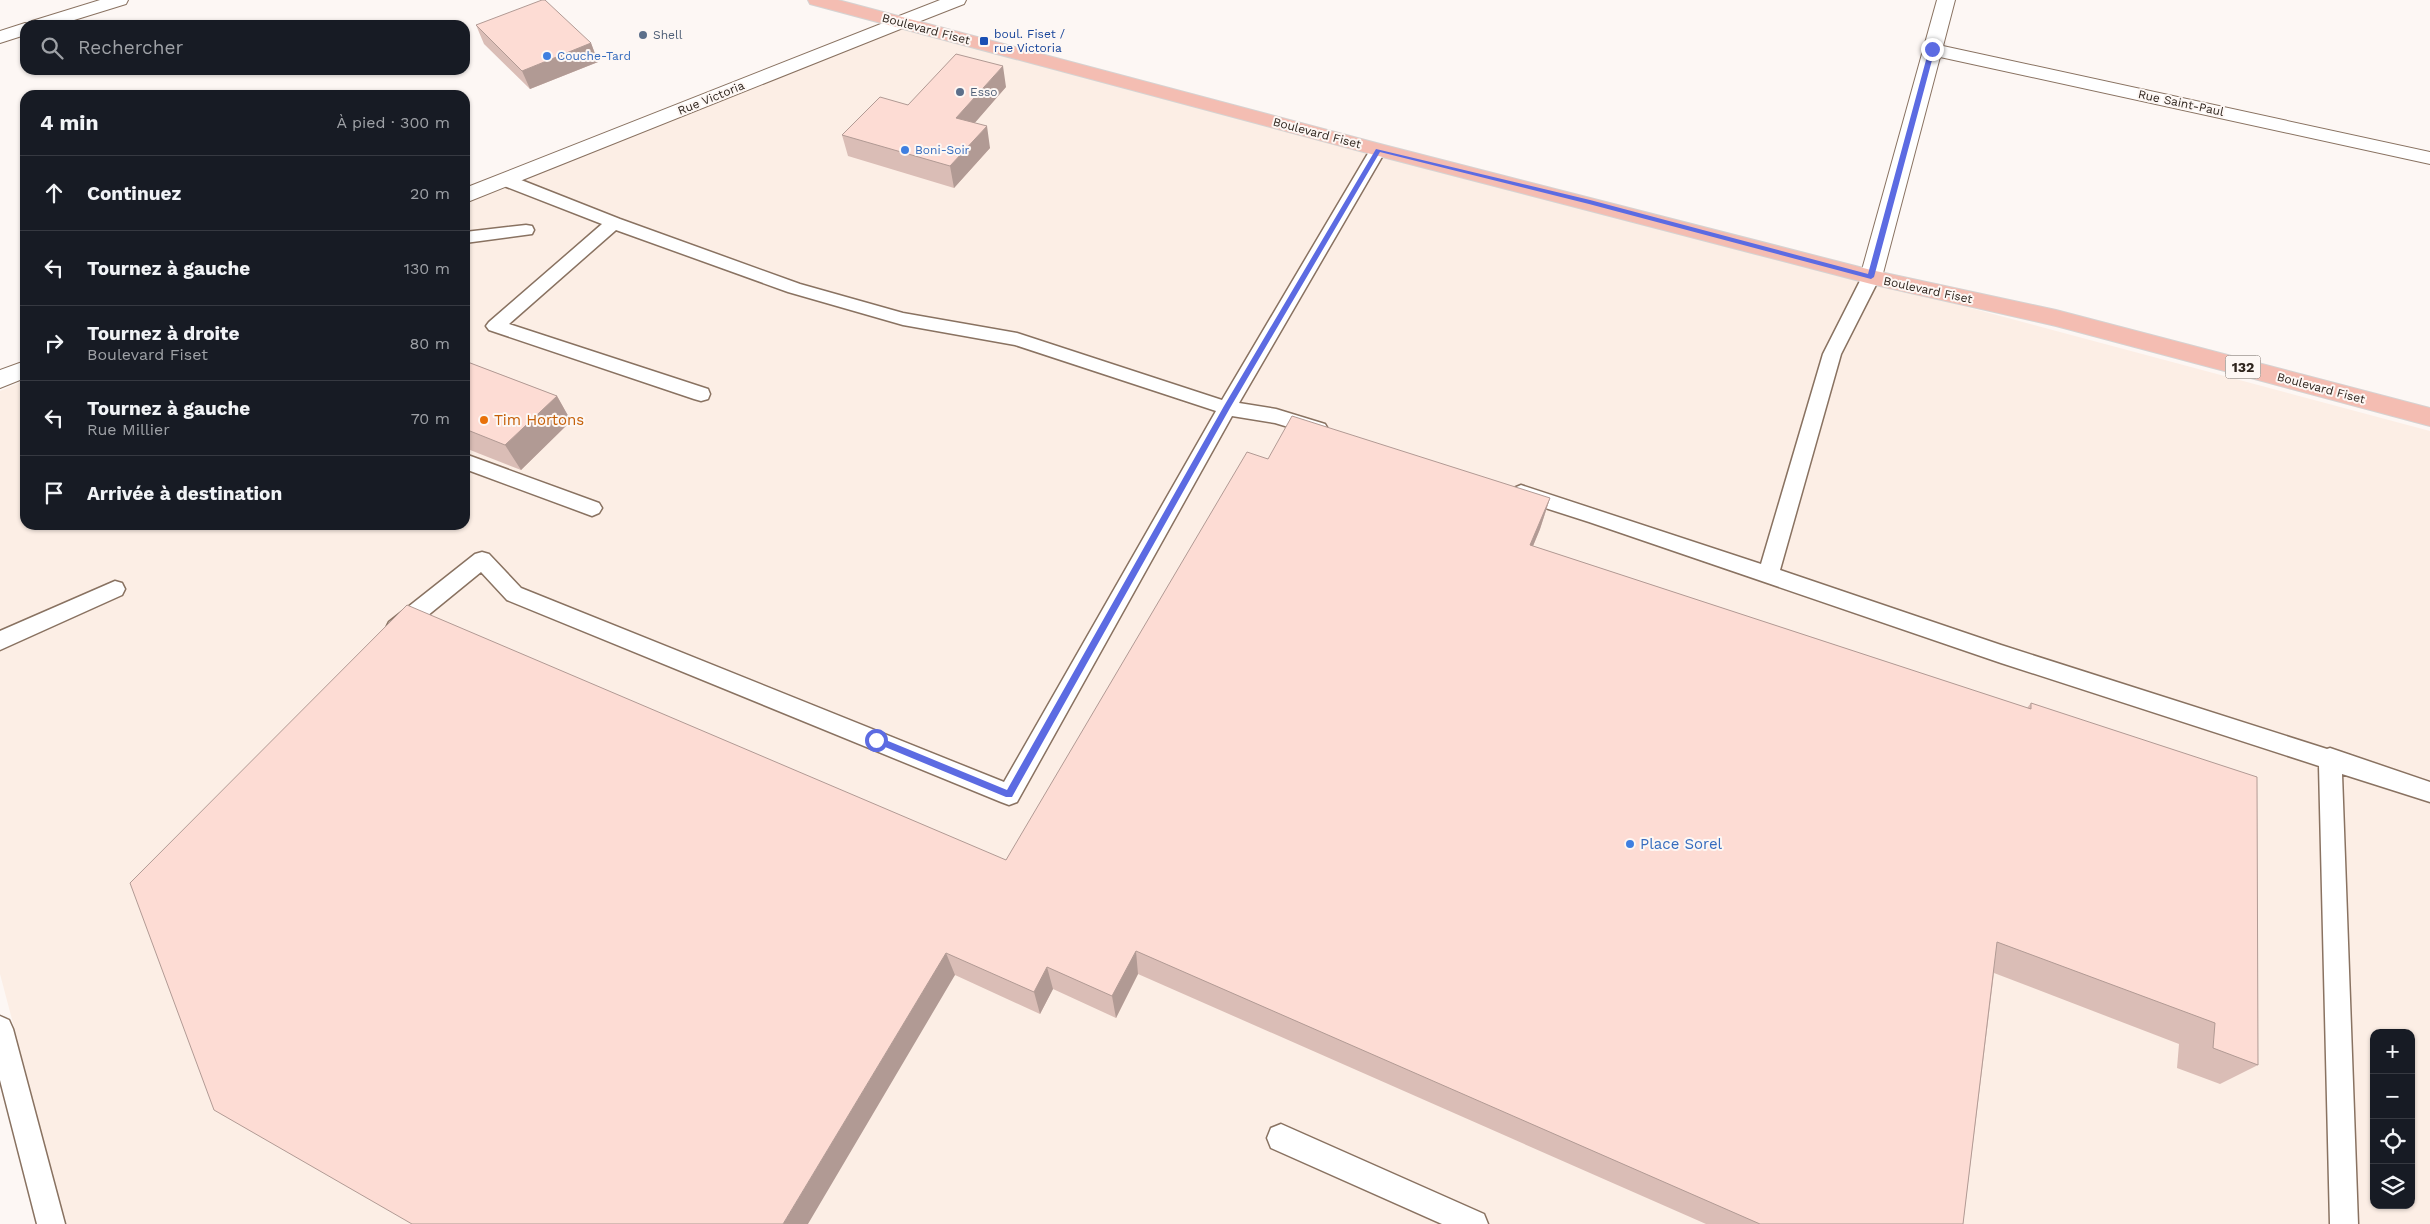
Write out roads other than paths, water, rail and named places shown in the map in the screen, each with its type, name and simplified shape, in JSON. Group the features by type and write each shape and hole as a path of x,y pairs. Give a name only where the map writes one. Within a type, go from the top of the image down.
{"main road":[{"name":"Boulevard Fiset","path":"817,0 1378,150 1590,202 1871,277 2056,318 2430,417"}],"street":[{"path":"55,20 119,0"},
{"name":"Rue Victoria","path":"470,194 958,0"},
{"path":"1871,277 1946,0"},
{"path":"0,37 20,31"},
{"name":"Rue Saint-Paul","path":"1932,49 2430,158"},
{"path":"0,379 20,371"}],"lane":[{"path":"382,640 482,560 514,594 1009,794 1227,408 1378,150"},
{"path":"505,180 614,223 794,288 903,320 1017,339 1227,408 1276,416 1337,434"},
{"path":"614,223 495,326 701,394"},
{"path":"470,236 526,230"},
{"path":"1768,575 1832,354 1871,277"},
{"path":"470,463 592,508"},
{"path":"1506,489 1595,516 2002,654 2330,758 2430,792"},
{"path":"0,641 115,589"},
{"path":"2330,758 2344,1224"},
{"path":"0,1029 51,1224"},
{"path":"1281,1138 1474,1224"}],"place":[{"name":"Shell","path":"643,35"},
{"name":"boul. Fiset / rue Victoria","path":"984,41"},
{"name":"Couche-Tard","path":"547,56"},
{"name":"Esso","path":"960,92"},
{"name":"Boni-Soir","path":"905,150"},
{"name":"Tim Hortons","path":"484,420"},
{"name":"Place Sorel","path":"1630,844"}]}
